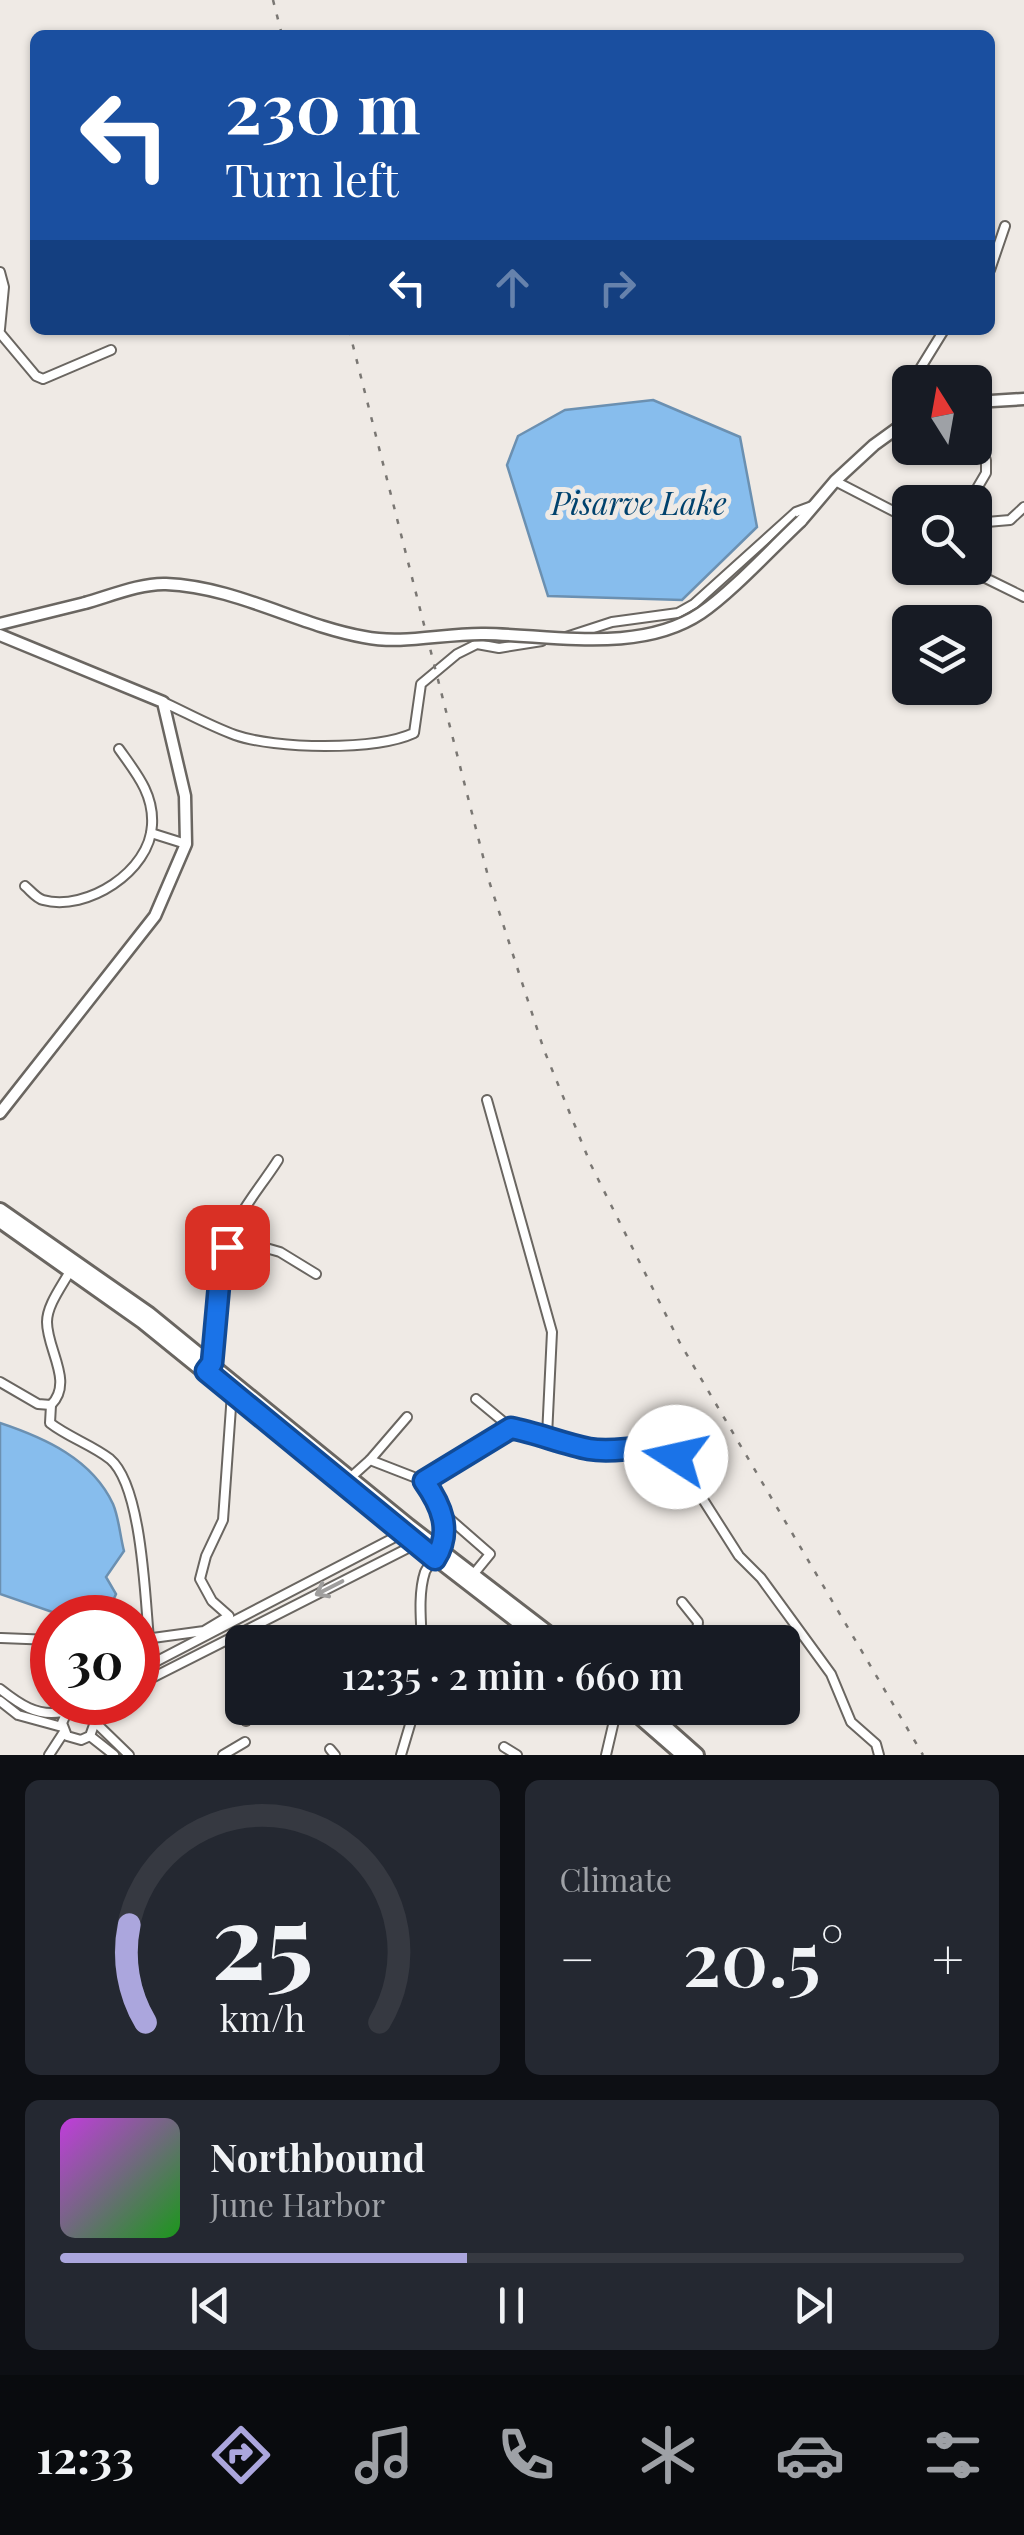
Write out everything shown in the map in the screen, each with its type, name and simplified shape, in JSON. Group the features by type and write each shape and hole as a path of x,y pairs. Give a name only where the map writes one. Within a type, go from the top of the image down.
{"highway":[{"path":"0,1210 149,1314 416,1544 472,1576 537,1625"},
{"path":"0,1221 209,1367 232,1392 350,1478 523,1625"},
{"path":"649,1725 683,1755"},
{"path":"664,1725 698,1755"}],"street":[{"path":"995,255 1005,226"},
{"path":"0,272 4,287 0,331 36,376 44,379 111,350"},
{"path":"924,365 941,335"},
{"path":"992,401 1024,399"},
{"path":"0,624 162,584 216,590 363,637 406,640 473,634 552,638 658,632 702,613 801,521 835,480 892,433"},
{"path":"835,480 892,511"},
{"path":"0,635 234,734 266,743 336,745 401,739 414,733 420,684 457,654 477,644 499,648 567,637 612,622 678,613 694,604 796,512 815,505"},
{"path":"992,522 1010,520 1024,507"},
{"path":"992,581 1024,596"},
{"path":"0,1113 155,916 186,844 185,796 163,702"},
{"path":"25,886 40,899 69,902 98,892 131,870 149,846 152,822 146,787 119,749"},
{"path":"151,833 186,844"},
{"path":"487,1100 552,1332 547,1436"},
{"path":"209,1367 220,1274 231,1238 241,1215 278,1160"},
{"path":"231,1238 280,1252 316,1274"},
{"path":"70,1272 46,1319 62,1388 51,1405 50,1423 111,1460 128,1487 142,1554 145,1595"},
{"path":"0,1382 38,1404 51,1405"},
{"path":"232,1392 223,1520 200,1579 212,1602 236,1625"},
{"path":"476,1399 511,1428 585,1448 611,1452 648,1446 676,1457 740,1556 762,1578 830,1674 852,1722 876,1744 879,1755"},
{"path":"350,1478 407,1417"},
{"path":"424,1481 511,1428"},
{"path":"370,1460 424,1481 443,1513 490,1554 472,1576"},
{"path":"422,1625 422,1590 426,1570 437,1555 444,1531 443,1513"},
{"path":"160,1637 204,1631 403,1533"},
{"path":"255,1625 416,1544"},
{"path":"682,1602 698,1625"},
{"path":"160,1659 231,1619"},
{"path":"1,1638 30,1639"},
{"path":"160,1674 225,1640"},
{"path":"0,1689 30,1708"},
{"path":"0,1701 18,1715 63,1730 76,1740 90,1736"},
{"path":"49,1755 64,1725"},
{"path":"90,1736 94,1725"},
{"path":"98,1725 128,1755"},
{"path":"401,1755 410,1725"},
{"path":"606,1755 613,1725"},
{"path":"90,1736 114,1755"},
{"path":"223,1755 245,1742"},
{"path":"504,1748 517,1755"}],"water":[{"name":"Pisarve Lake","path":"653,400 740,437 757,527 682,600 548,596 507,465 518,436 565,410"},
{"path":"0,1423 50,1443 93,1474 113,1504 124,1551 106,1577 116,1595 30,1595 30,1604 0,1594"}],"railway":[{"path":"273,0 281,30"},
{"path":"350,335 490,884 544,1050 591,1165 680,1343 923,1755"}],"route":[{"path":"227,1247 220,1274 212,1363 206,1371 435,1559 444,1531 443,1513 424,1481 511,1428 585,1448 611,1452 648,1446 676,1457"}]}
